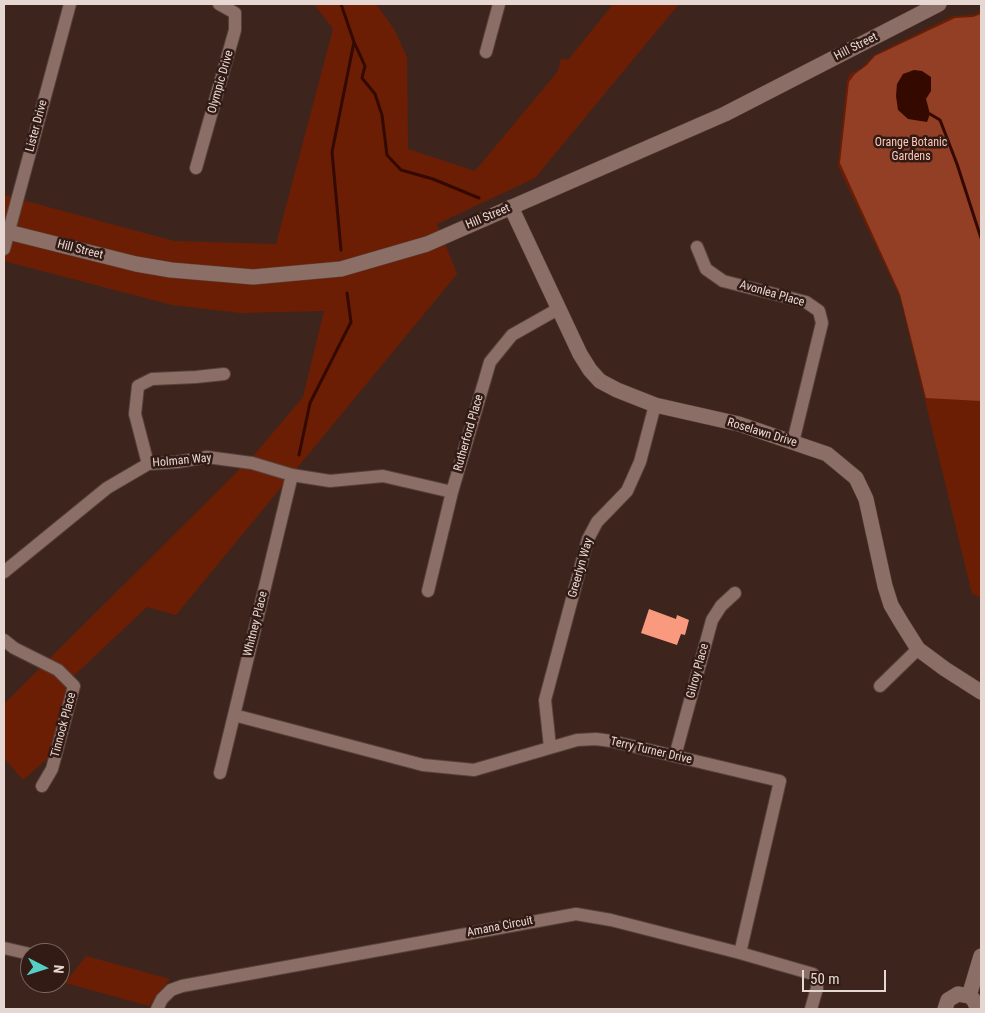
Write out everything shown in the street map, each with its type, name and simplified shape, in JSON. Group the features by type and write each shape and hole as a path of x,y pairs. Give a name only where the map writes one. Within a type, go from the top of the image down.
{"main road":[{"name":"Hill Street","path":"6,232 136,264 171,270 254,277 342,269 427,244 725,114 939,4"},
{"name":"Roselawn Drive","path":"511,207 580,354 600,381 616,390 655,405 739,424 827,454 856,478 866,499 891,605 918,649 981,692"},
{"path":"969,996 981,956"},
{"path":"945,1009 948,1000 958,994 969,996 976,1002 978,1009"}],"street":[{"name":"Lister Drive","path":"4,249 6,232 70,4"},
{"name":"Olympic Drive","path":"196,168 235,30 235,13 219,4"},
{"path":"486,52 499,4"},
{"name":"Avonlea Place","path":"696,246 706,269 723,280 806,302 819,311 822,323 793,442"},
{"name":"Rutherford Place","path":"428,591 452,492 490,362 512,335 558,309"},
{"path":"148,464 135,414 138,386 152,379 196,378 224,374"},
{"name":"Greerlyn Way","path":"550,747 545,700 588,539 597,522 627,491 640,462 655,405"},
{"name":"Holman Way","path":"4,572 106,488 148,464 207,457 252,463 292,475 330,481 383,476 452,492"},
{"name":"Whitney Place","path":"220,773 292,475"},
{"name":"Gilroy Place","path":"675,756 712,620 721,606 735,593"},
{"name":"Tinnock Place","path":"4,640 14,648 58,670 74,686 52,769 42,786"},
{"path":"880,686 918,649"},
{"name":"Terry Turner Drive","path":"234,715 423,765 474,770 577,740 596,739 611,740 780,781 740,953"},
{"name":"Amana Circuit","path":"157,1009 162,998 171,990 182,986 576,914 610,920 740,953 813,974 817,980 817,988 811,1009"},
{"path":"4,948 20,952"}],"green space":[{"path":"314,4 376,4 394,29 407,57 408,149 475,171 558,71 561,59 568,60 613,4 679,4 535,178 437,224 457,274 176,615 147,607 64,685 67,691 48,758 23,780 4,758 4,704 255,454 303,397 324,311 240,313 172,305 4,261 4,195 174,241 276,244 333,29"},
{"name":"Orange Botanic Gardens","path":"981,11 981,598 972,594 900,297 838,166 847,80 850,74 862,68 874,55 953,16 974,15"},
{"name":"Orange Botanic Gardens","path":"981,14 981,401 926,398 900,294 840,163 849,82 875,56 955,18 973,17"},
{"path":"86,956 170,979 149,1006 70,984 70,977"}],"shaded area":[{"path":"914,70 922,71 931,77 931,91 926,99 930,114 927,122 908,119 898,110 897,84 903,74"}],"building":[{"path":"649,609 676,619 677,615 689,620 685,635 681,634 677,645 641,633"}],"waterway":[{"path":"341,4 354,42 332,152 341,250"},
{"path":"354,42 365,66 362,78 375,94 382,115 387,155 401,170 433,179 479,198"},
{"path":"930,114 940,120 957,164 981,238"},
{"path":"299,455 310,403 351,322 347,293"}]}
